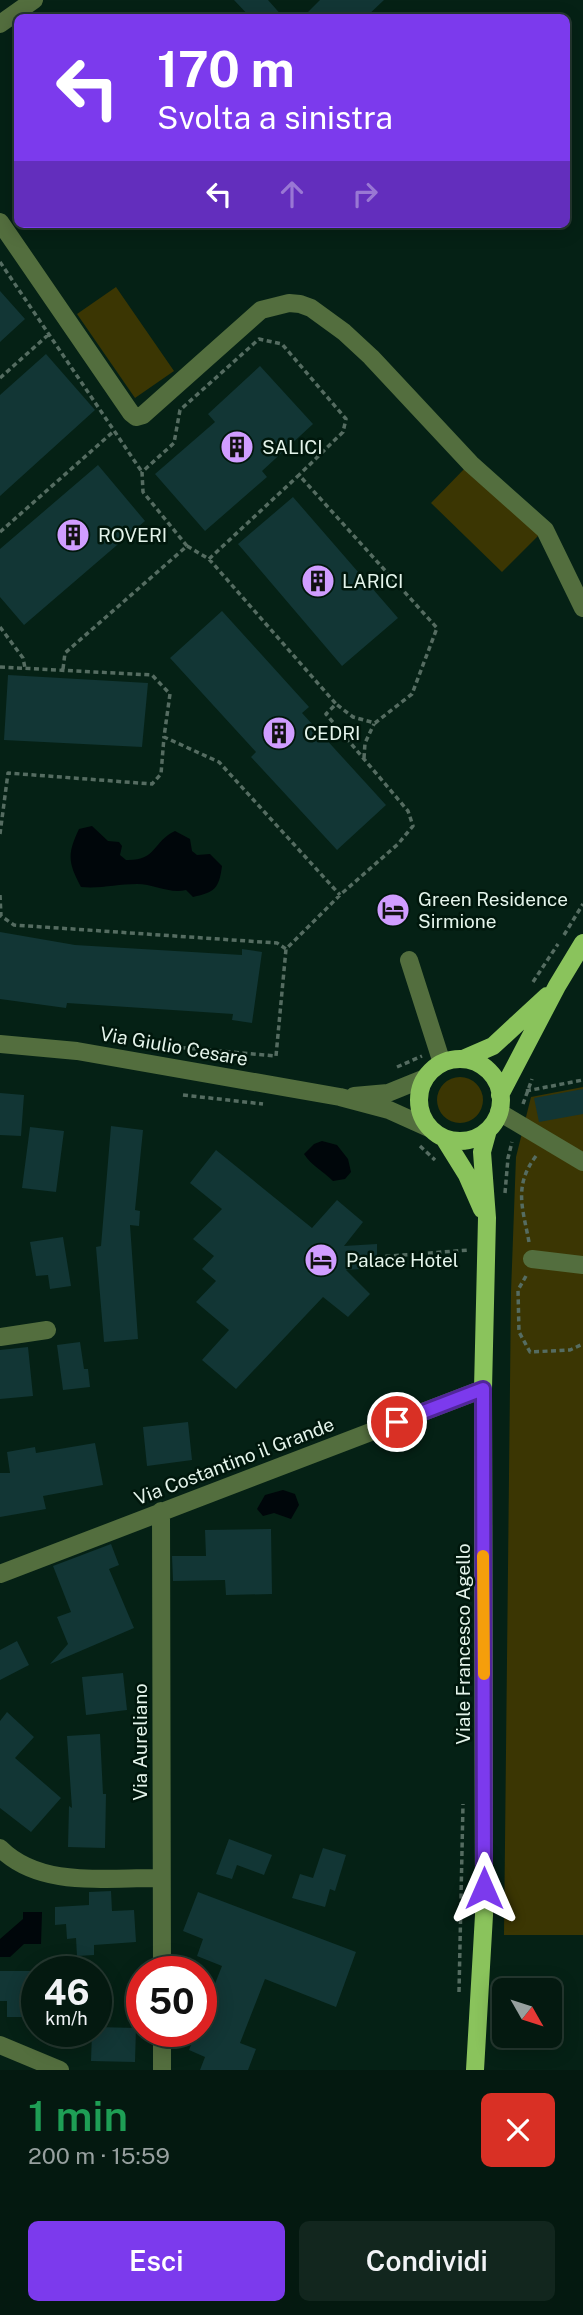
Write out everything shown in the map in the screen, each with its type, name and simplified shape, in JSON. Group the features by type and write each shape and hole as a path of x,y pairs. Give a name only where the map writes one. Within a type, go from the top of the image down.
{"main road":[{"path":"557,986 493,1046 463,1059 442,1063 425,1078 419,1099 423,1119 429,1128 444,1138 469,1140 488,1130 557,986 583,943"},
{"path":"463,1059 473,1061 490,1072 499,1086 500,1103"},
{"name":"Viale Francesco Agello","path":"474,2070 484,1915 483,1389 486,1218 482,1152 488,1130"},
{"name":"Viale Francesco Agello","path":"444,1138 467,1175 486,1218"}],"street":[{"path":"14,14 34,0"},
{"path":"0,222 136,417 143,415 261,310 280,304 300,304 324,316 371,357 471,464 533,516 545,530 583,608"},
{"path":"409,960 442,1063"},
{"name":"Via Giulio Cesare","path":"0,1044 77,1051 340,1097 389,1110 429,1128"},
{"name":"Via Giulio Cesare","path":"340,1097 388,1093 425,1078"},
{"path":"500,1103 518,1123 583,1162"},
{"path":"532,1259 583,1265"},
{"path":"0,1337 47,1330"},
{"name":"Via Costantino il Grande","path":"0,1574 483,1389"},
{"name":"Via Aureliano","path":"161,1511 162,1956"},
{"path":"0,1848 9,1856 36,1870 61,1877 161,1878"},
{"path":"0,2045 60,2070"},
{"path":"162,2047 162,2070"}],"path":[{"path":"0,262 142,472 143,492 187,546 209,559 336,704 353,717 374,723"},
{"path":"0,378 49,334"},
{"path":"142,472 174,443 180,410 259,339 282,344 346,419 343,432 209,559"},
{"path":"0,532 114,430"},
{"path":"299,475 437,628 412,694 374,723 365,743 364,758"},
{"path":"63,669 65,653 187,546"},
{"path":"0,627 23,657 25,668"},
{"path":"0,667 152,675 170,694 161,774 152,784 8,773 0,834"},
{"path":"166,1046 276,1056 286,949 340,895 398,844 413,826 408,811 326,714 336,704"},
{"path":"164,737 219,762 340,895"},
{"path":"0,895 1,916 14,925 277,943 286,949"},
{"path":"504,1204 508,1158 526,1091 536,1068"},
{"path":"526,1091 583,1080"},
{"path":"377,1257 469,1250"}],"shaded area":[{"path":"116,287 174,371 135,398 77,314"},
{"path":"468,465 539,535 502,572 431,503"},
{"path":"92,826 108,841 119,842 122,846 120,855 126,860 144,857 175,831 190,839 192,851 197,855 210,854 222,866 217,885 211,891 193,897 186,890 174,891 143,884 81,887 71,865 72,845 79,829"},
{"path":"460,1077 476,1084 483,1100 476,1116 460,1123 444,1116 437,1100 444,1084"},
{"path":"583,1087 583,1935 504,1935 511,1292 516,1157 531,1097"},
{"path":"322,1141 337,1145 348,1159 351,1172 345,1179 333,1181 304,1154 314,1144"},
{"path":"283,1490 295,1494 299,1505 291,1519 274,1513 263,1516 257,1509 265,1495"},
{"path":"23,1912 42,1912 41,1944 24,1944 10,1957 0,1957 0,1939 23,1919"}],"building":[{"path":"234,0 268,0 280,14 247,14"},
{"path":"320,0 384,0 369,14 306,14"},
{"path":"0,291 25,319 0,342"},
{"path":"46,354 95,410 0,496 0,395"},
{"name":"SALICI","path":"260,366 313,424 262,471 267,477 205,531 155,474 215,422 208,414"},
{"name":"ROVERI","path":"98,465 145,521 24,625 0,597 0,549"},
{"name":"LARICI","path":"293,497 398,618 342,666 238,544"},
{"name":"CEDRI","path":"222,611 309,707 302,713 386,805 337,850 251,757 256,752 170,658"},
{"path":"8,675 148,683 142,747 4,740"},
{"path":"0,932 75,945 242,955 242,949 262,952 252,1023 232,1020 233,1014 67,1003 66,1008 0,999"},
{"path":"583,1089 583,1114 539,1122 534,1098"},
{"path":"0,1093 24,1095 21,1136 0,1135"},
{"path":"111,1126 143,1130 135,1210 140,1211 139,1226 130,1225 138,1339 104,1342 96,1247 101,1246"},
{"path":"30,1127 64,1131 56,1192 22,1188"},
{"path":"216,1150 312,1228 337,1200 363,1222 344,1246 377,1244 377,1268 346,1270 370,1294 348,1317 323,1297 236,1389 202,1360 229,1330 196,1302 216,1281 202,1269 214,1256 193,1239 222,1209 190,1183"},
{"path":"63,1237 71,1286 50,1289 48,1275 36,1276 30,1242"},
{"path":"80,1342 90,1387 63,1390 57,1345"},
{"path":"28,1347 33,1396 0,1399 0,1350"},
{"path":"188,1422 192,1460 147,1466 143,1427"},
{"path":"95,1443 103,1485 43,1496 46,1509 0,1517 0,1473 10,1473 7,1452 35,1447 36,1453"},
{"path":"271,1529 272,1594 226,1595 225,1580 173,1581 172,1556 206,1556 205,1530"},
{"path":"111,1544 119,1565 109,1569 134,1628 50,1664 68,1644 57,1617 71,1612 53,1566"},
{"path":"17,1641 29,1665 0,1680 0,1650"},
{"path":"123,1673 127,1710 86,1715 82,1677"},
{"path":"7,1712 34,1737 15,1758 61,1798 31,1832 0,1808 0,1721"},
{"path":"100,1734 103,1794 106,1794 105,1848 68,1847 69,1806 72,1808 67,1736"},
{"path":"229,1839 272,1855 264,1875 237,1865 232,1879 216,1874"},
{"path":"323,1848 346,1855 335,1891 330,1889 325,1907 292,1898 300,1874 313,1878"},
{"path":"111,1891 112,1911 134,1910 136,1942 94,1945 94,1955 77,1956 76,1938 67,1939 66,1924 55,1925 55,1907 89,1905 89,1892"},
{"path":"198,1892 356,1952 336,2007 265,1979 240,2043 256,2049 248,2070 200,2070 205,2057 189,2050 190,2047 217,2047 217,1979 222,1966 217,1964 217,1956 197,1956 203,1939 183,1931"},
{"path":"0,1971 21,1971 21,2017 7,2017 7,2001 0,2001"},
{"path":"112,2027 126,2028 126,2047 135,2047 135,2062 91,2061 91,2047 112,2047"}],"slow traffic":[{"path":"483,1556 484,1674"}],"place":[{"name":"SALICI","path":"237,447"},
{"name":"ROVERI","path":"73,535"},
{"name":"LARICI","path":"318,581"},
{"name":"CEDRI","path":"279,733"},
{"name":"Green Residence Sirmione","path":"393,910"},
{"name":"Palace Hotel","path":"321,1260"}],"route":[{"path":"397,1422 483,1389 484,1888"}]}
